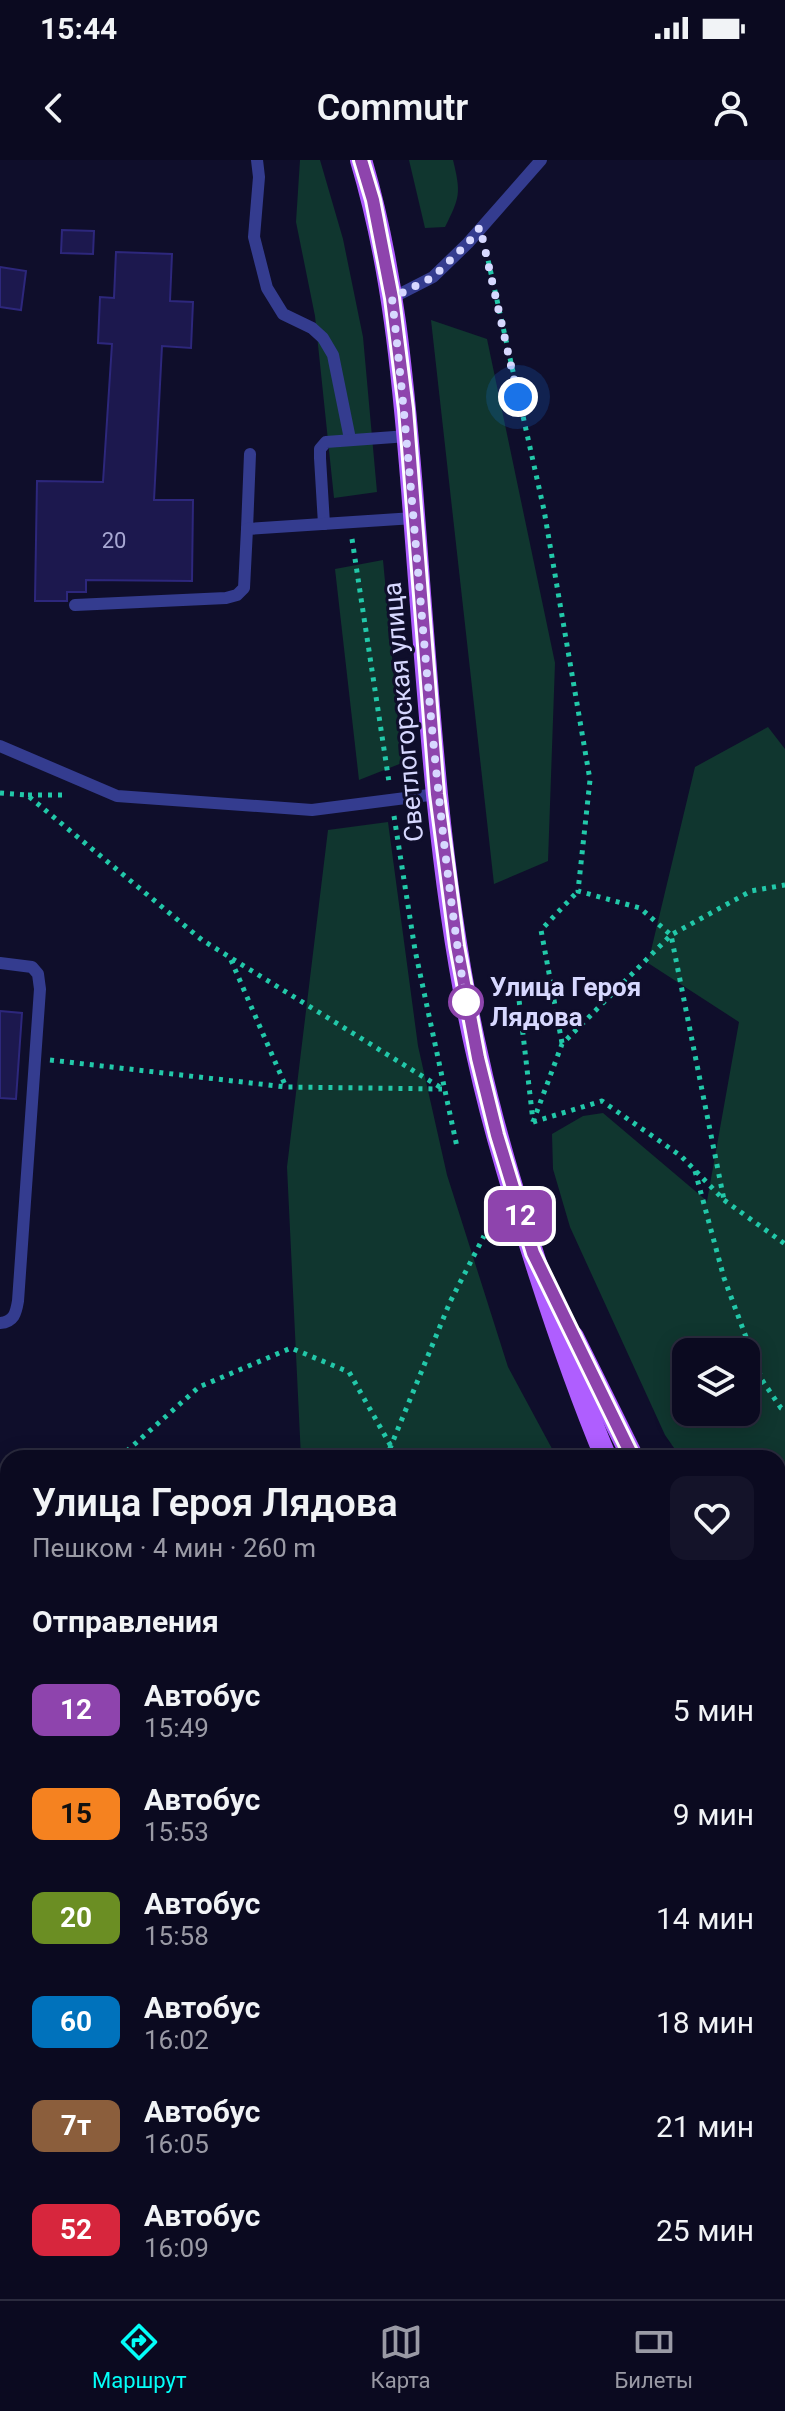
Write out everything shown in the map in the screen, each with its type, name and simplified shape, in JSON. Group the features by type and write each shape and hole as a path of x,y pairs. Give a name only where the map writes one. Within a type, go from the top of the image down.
{"main road":[{"name":"Светлогорская улица","path":"361,160 373,200 392,298 408,436 437,794 457,946 478,1058 497,1135 578,1392 603,1450"},
{"name":"Светлогорская улица","path":"533,1253 629,1450"}],"lane":[{"path":"257,160 259,177 254,237 267,288 283,314 312,328 323,338 333,355 350,439"},
{"path":"392,298 433,277 468,243 541,160"},
{"path":"324,524 320,449 326,442 408,436"},
{"path":"75,605 237,595 244,588 246,575 250,454"},
{"path":"247,529 414,518"},
{"path":"0,746 117,796 312,810 437,794"},
{"path":"0,963 32,967 38,974 40,989 18,1301 15,1316 0,1323"}],"path":[{"path":"480,227 544,510 590,780 578,891 541,930 562,1044"},
{"path":"0,793 27,795 202,940 443,1089 457,1147"},
{"path":"533,1122 562,1044 671,935 751,891 785,885"},
{"path":"578,891 640,908 671,935 724,1200"},
{"path":"231,959 286,1087"},
{"path":"518,991 533,1122"},
{"path":"35,1059 286,1087 443,1089"},
{"path":"533,1122 602,1101 681,1156 724,1200 785,1244"},
{"path":"694,1170 724,1278 762,1380 785,1410"},
{"path":"392,1448 450,1302 484,1236"},
{"path":"128,1450 199,1387 291,1348 349,1372 392,1448"}],"green space":[{"path":"300,160 320,160 343,239 363,337 377,492 334,498 315,316 296,222"},
{"path":"409,160 453,160 458,195 445,227 425,228"},
{"path":"431,320 487,339 555,663 548,861 494,884"},
{"path":"383,560 402,763 359,780 335,569"},
{"path":"768,727 785,749 785,1450 675,1450 665,1435 570,1227 553,1169 552,1134 583,1116 603,1113 707,1201 739,1022 648,963 695,767"},
{"path":"388,822 418,1046 447,1175 508,1367 553,1450 301,1450 287,1167 328,830"}],"building":[{"path":"62,230 94,231 93,254 61,253"},
{"path":"116,252 172,254 170,301 193,302 191,348 162,346 154,500 193,500 192,581 86,580 86,592 67,592 67,601 35,601 37,481 103,482 112,344 98,343 100,297 114,298"},
{"path":"0,267 26,271 21,310 0,307"},
{"path":"0,1011 22,1013 16,1099 0,1098"}],"bus line":[{"name":"12","path":"361,160 373,200 392,298 406,409 437,794 457,946 478,1058 497,1135 533,1253 629,1450"}],"place":[{"name":"Улица Героя Лядова","path":"466,1002"}],"route":[{"path":"466,1002 437,794 406,409 392,298 433,277 480,227 518,397"}]}
